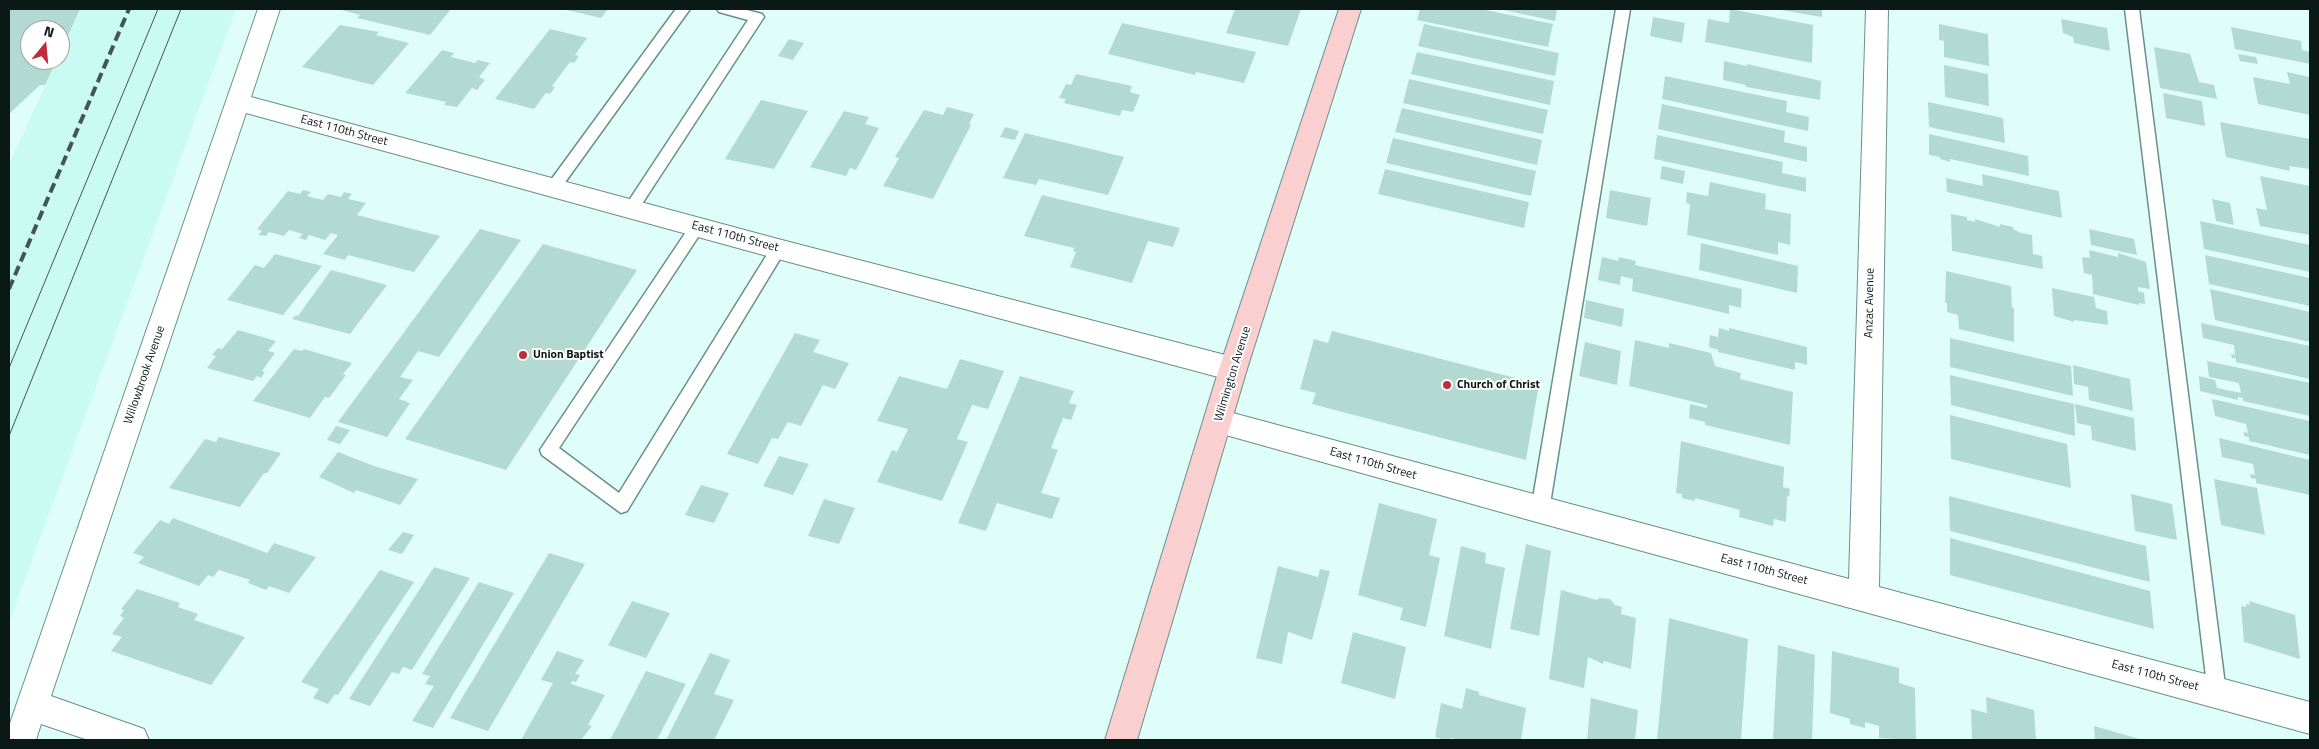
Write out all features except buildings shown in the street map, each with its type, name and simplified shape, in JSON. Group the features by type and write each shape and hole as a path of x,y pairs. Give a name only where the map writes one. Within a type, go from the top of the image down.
{"main road":[{"name":"Wilmington Avenue","path":"1121,740 1234,369 1350,9"}],"street":[{"name":"Willowbrook Avenue","path":"20,740 269,9"},
{"name":"Anzac Avenue","path":"1864,597 1877,9"},
{"name":"East 110th Street","path":"238,102 778,249 1234,369"},
{"name":"East 110th Street","path":"1218,421 2310,718"},
{"path":"32,704 133,740"}],"lane":[{"path":"553,188 683,9"},
{"path":"631,209 757,17 724,9"},
{"path":"1540,510 1623,9"},
{"path":"2132,9 2217,693"},
{"path":"697,227 548,450 621,506 778,249"}],"shaded area":[{"path":"80,9 236,9 9,622 9,164 52,70 70,70 70,31"}],"tram line":[{"path":"9,368 158,9"},
{"path":"9,436 181,9"}],"railway":[{"path":"9,289 129,9"}],"place":[{"name":"Union Baptist","path":"523,355"},
{"name":"Church of Christ","path":"1447,385"}]}
